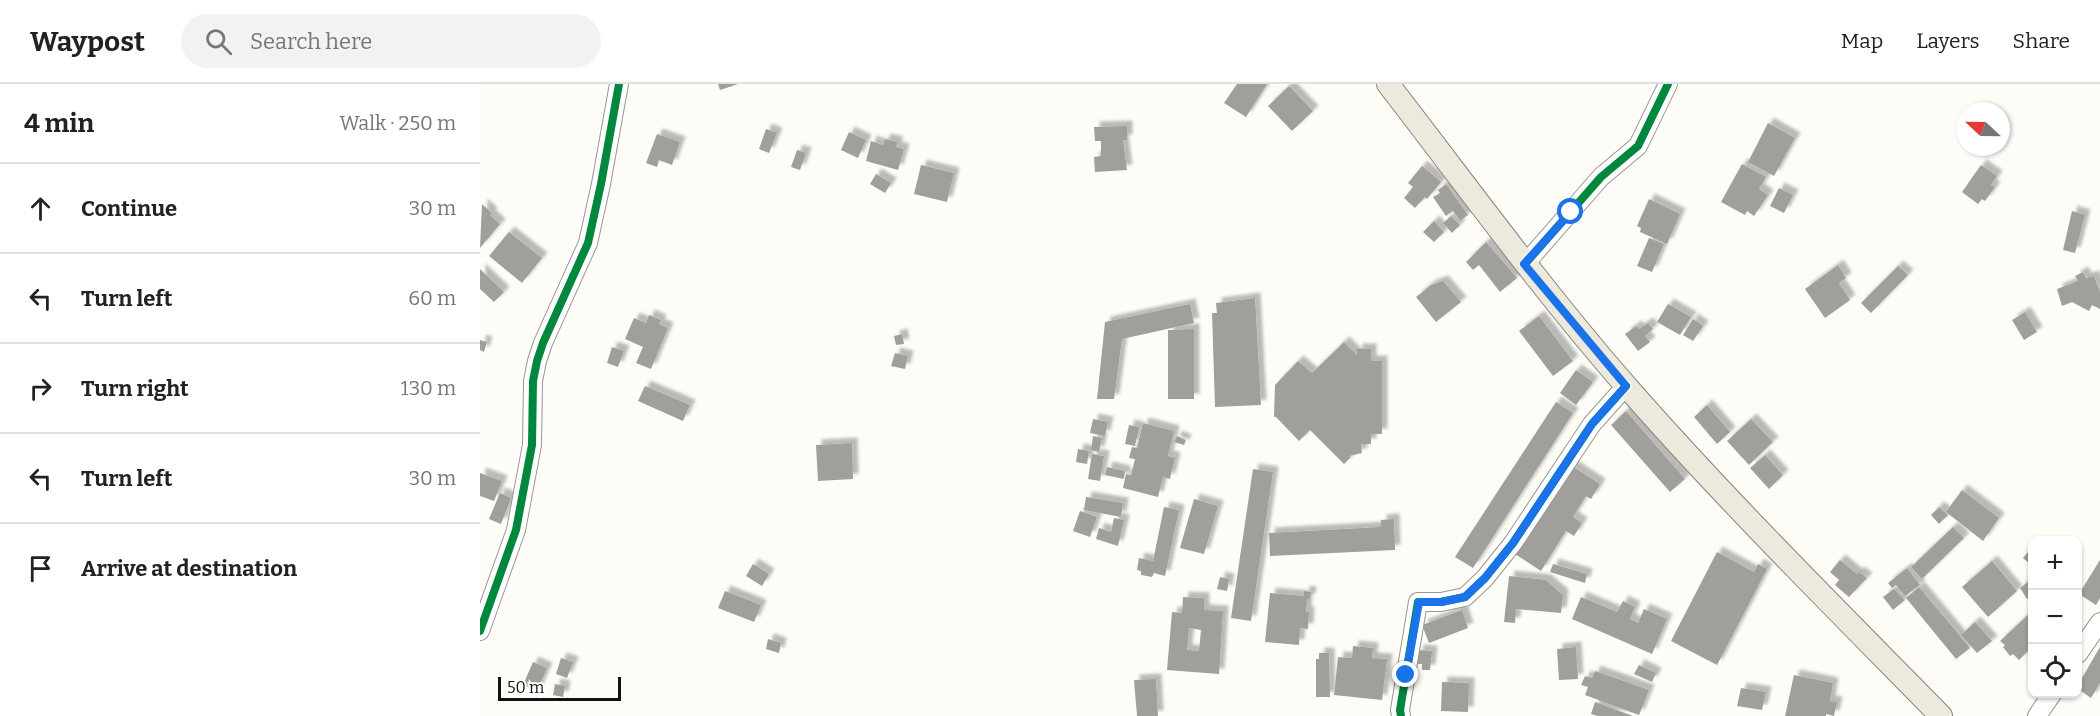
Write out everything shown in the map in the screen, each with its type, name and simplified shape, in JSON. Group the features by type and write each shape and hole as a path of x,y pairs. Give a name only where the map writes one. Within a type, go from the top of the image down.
{"main road":[{"path":"1388,84 1524,264 1626,386 1726,497 1941,716"}],"street":[{"path":"480,632 516,530 532,445 534,381 537,361 588,243 602,184 620,84"},
{"path":"1524,264 1601,177 1638,146 1668,84"},
{"path":"1401,716 1400,710 1419,602 1441,602 1465,597 1485,578 1513,543 1592,424 1626,386"},
{"path":"2082,648 2100,622"},
{"path":"2037,716 2049,698"}],"building":[{"path":"718,84 738,84 720,90"},
{"path":"1237,84 1267,84 1246,117 1224,103"},
{"path":"1289,86 1313,111 1292,131 1268,106"},
{"path":"1768,123 1795,138 1774,176 1748,162"},
{"path":"1127,126 1127,140 1123,140 1127,170 1095,172 1094,157 1101,156 1101,141 1095,141 1094,127"},
{"path":"766,129 777,133 769,153 759,149"},
{"path":"849,132 866,140 858,158 841,150"},
{"path":"657,134 680,142 672,165 659,160 657,167 646,163"},
{"path":"885,139 898,142 896,147 904,149 898,170 866,161 871,141 883,145"},
{"path":"797,150 806,153 800,170 791,167"},
{"path":"1742,164 1766,177 1759,189 1768,195 1754,216 1747,211 1745,215 1721,202"},
{"path":"921,165 954,173 947,202 914,194"},
{"path":"1981,165 1997,176 1991,185 1995,187 1985,201 1982,199 1978,204 1962,192"},
{"path":"1422,166 1441,182 1427,199 1425,197 1415,208 1404,198 1413,187 1408,183"},
{"path":"876,174 891,183 885,193 870,184"},
{"path":"1446,184 1468,215 1460,221 1453,211 1446,216 1433,197 1440,193 1438,190"},
{"path":"1779,188 1793,195 1784,213 1770,206"},
{"path":"1649,199 1680,214 1667,244 1640,232 1641,228 1637,226"},
{"path":"482,204 500,224 480,248"},
{"path":"2072,211 2085,215 2075,253 2063,250"},
{"path":"1451,216 1460,225 1452,233 1443,223"},
{"path":"1434,221 1444,232 1434,242 1423,232"},
{"path":"509,232 542,258 522,283 489,256"},
{"path":"1649,238 1664,244 1652,272 1637,266"},
{"path":"1486,242 1517,278 1500,292 1479,265 1473,270 1466,262"},
{"path":"1838,265 1846,278 1839,283 1850,300 1825,318 1805,289"},
{"path":"1898,266 1908,275 1871,313 1861,303"},
{"path":"480,269 504,292 494,302 480,289"},
{"path":"2083,272 2086,278 2094,276 2100,292 2100,309 2092,305 2089,311 2072,302 2062,306 2057,289 2078,281 2075,276"},
{"path":"1443,281 1461,302 1436,322 1416,297 1431,285"},
{"path":"1255,298 1261,405 1215,407 1212,313 1217,313 1216,303"},
{"path":"1190,304 1194,323 1122,339 1114,399 1097,399 1105,322"},
{"path":"1668,304 1691,317 1680,335 1657,322"},
{"path":"2025,312 2037,332 2024,340 2012,320"},
{"path":"649,315 661,320 659,324 668,328 651,369 636,363 643,347 625,339 634,318 646,323"},
{"path":"1539,316 1573,361 1553,376 1519,331"},
{"path":"1693,319 1703,326 1693,341 1683,335"},
{"path":"1648,323 1653,329 1645,336 1650,342 1638,351 1625,334 1636,326 1639,329"},
{"path":"1194,329 1194,399 1168,399 1168,330"},
{"path":"902,334 904,344 896,345 894,336"},
{"path":"480,340 487,342 484,352 480,350"},
{"path":"1344,342 1357,355 1357,349 1371,349 1371,361 1382,361 1382,434 1371,434 1371,444 1361,444 1362,453 1349,456 1351,457 1344,464 1310,430 1299,441 1274,417 1275,385 1298,361 1312,373"},
{"path":"612,347 624,351 618,367 607,363"},
{"path":"895,353 908,356 905,369 891,366"},
{"path":"1576,370 1593,382 1576,405 1560,393"},
{"path":"645,386 690,405 683,421 638,401"},
{"path":"1556,402 1573,413 1473,568 1455,557"},
{"path":"1707,405 1730,432 1717,444 1694,417"},
{"path":"1626,411 1685,479 1670,492 1611,425"},
{"path":"1093,419 1108,422 1105,436 1090,433"},
{"path":"1751,419 1773,442 1749,465 1727,441"},
{"path":"1143,423 1174,431 1168,456 1175,458 1170,479 1163,477 1158,497 1123,488 1126,474 1131,475 1135,459 1129,458 1132,447 1137,448"},
{"path":"1129,425 1139,427 1135,446 1125,444"},
{"path":"1093,436 1102,438 1099,452 1091,450"},
{"path":"1177,436 1186,440 1184,445 1174,442"},
{"path":"852,443 853,479 818,481 816,445"},
{"path":"1078,449 1089,451 1087,464 1076,462"},
{"path":"1092,454 1104,456 1100,481 1088,479"},
{"path":"1765,455 1783,475 1769,489 1750,468"},
{"path":"1572,466 1600,484 1591,499 1586,496 1573,517 1582,523 1574,536 1566,531 1541,571 1515,554"},
{"path":"1107,467 1125,471 1124,479 1105,475"},
{"path":"1253,469 1273,472 1251,621 1231,618"},
{"path":"480,473 502,481 494,501 480,496"},
{"path":"1962,490 1999,518 1983,541 1946,512"},
{"path":"500,493 511,498 501,524 489,519"},
{"path":"1086,497 1123,503 1121,517 1084,510"},
{"path":"1194,499 1218,506 1204,554 1180,548"},
{"path":"1164,507 1179,510 1165,576 1154,573 1152,577 1141,575 1141,571 1137,570 1139,558 1153,561"},
{"path":"1939,507 1948,515 1939,524 1931,515"},
{"path":"1080,511 1097,517 1090,537 1073,531"},
{"path":"1114,518 1124,520 1118,546 1096,539 1099,528 1111,532"},
{"path":"1394,519 1395,550 1270,556 1269,533 1381,527 1381,520"},
{"path":"1953,527 1964,538 1922,579 1911,567"},
{"path":"1717,552 1754,572 1758,564 1767,569 1717,665 1671,641"},
{"path":"2028,552 2028,562 2023,558"},
{"path":"1840,560 1857,574 1859,572 1867,578 1849,597 1835,585 1839,580 1830,572"},
{"path":"2100,560 2100,598 2096,605 2082,596 2082,589"},
{"path":"1992,561 2017,591 1988,617 1962,587"},
{"path":"753,564 769,574 762,586 746,576"},
{"path":"1553,564 1587,574 1585,583 1550,572"},
{"path":"1907,568 1920,585 1905,596 1896,585 1892,588 1888,583"},
{"path":"1509,576 1546,580 1563,595 1561,613 1516,609 1515,623 1504,622"},
{"path":"1220,577 1229,579 1227,591 1217,589"},
{"path":"2028,582 2027,599 2020,588"},
{"path":"1919,587 1970,648 1956,659 1906,598"},
{"path":"1894,589 1905,600 1893,610 1883,597"},
{"path":"725,591 761,605 754,622 718,608"},
{"path":"1304,591 1311,592 1310,599 1307,599 1308,629 1300,628 1299,645 1265,642 1270,593 1304,596"},
{"path":"1183,597 1204,598 1204,610 1223,611 1219,674 1167,670 1172,612 1182,613","holes":["1189,628 1201,630 1199,651 1187,650"]},
{"path":"1581,597 1617,612 1623,601 1635,607 1630,619 1638,623 1644,609 1667,619 1652,654 1572,619"},
{"path":"1462,610 1468,628 1429,643 1422,625"},
{"path":"2028,615 2028,651 2019,660 2013,654 2010,656 2003,647 2005,645 2000,641"},
{"path":"1975,622 1992,641 1977,653 1961,635"},
{"path":"768,639 781,643 779,653 766,649"},
{"path":"1353,646 1373,648 1372,658 1387,659 1382,700 1334,695 1338,657 1352,658"},
{"path":"1576,647 1578,679 1559,680 1557,649"},
{"path":"2100,647 2100,683 2091,698 2082,692 2082,678"},
{"path":"1418,650 1432,651 1430,670 1422,670 1422,664 1417,664"},
{"path":"1319,653 1329,653 1330,697 1316,697 1316,659 1319,659"},
{"path":"561,658 573,662 567,678 556,674"},
{"path":"533,662 547,668 537,691 523,685"},
{"path":"1639,665 1656,673 1652,682 1634,674"},
{"path":"1595,671 1649,690 1639,715 1585,695 1588,687 1581,685 1585,676 1592,678"},
{"path":"1794,675 1833,683 1830,701 1837,702 1834,716 1826,714 1826,716 1785,716"},
{"path":"1156,679 1158,716 1137,716 1134,680"},
{"path":"1442,682 1469,683 1468,712 1441,711"},
{"path":"555,684 565,686 563,697 553,695"},
{"path":"1741,688 1766,692 1762,710 1737,706"},
{"path":"1595,702 1633,716 1591,714"}],"cycle path":[{"path":"480,631 516,530 532,445 533,381 537,361 588,243 619,84"},
{"path":"1525,264 1601,177 1638,146 1668,84"},
{"path":"1401,716 1400,710 1418,602 1441,602 1465,597 1485,578 1513,543 1592,424 1626,386"}],"route":[{"path":"1406,675 1419,602 1441,602 1465,597 1485,578 1513,543 1592,424 1626,386 1524,264 1571,212"}]}
